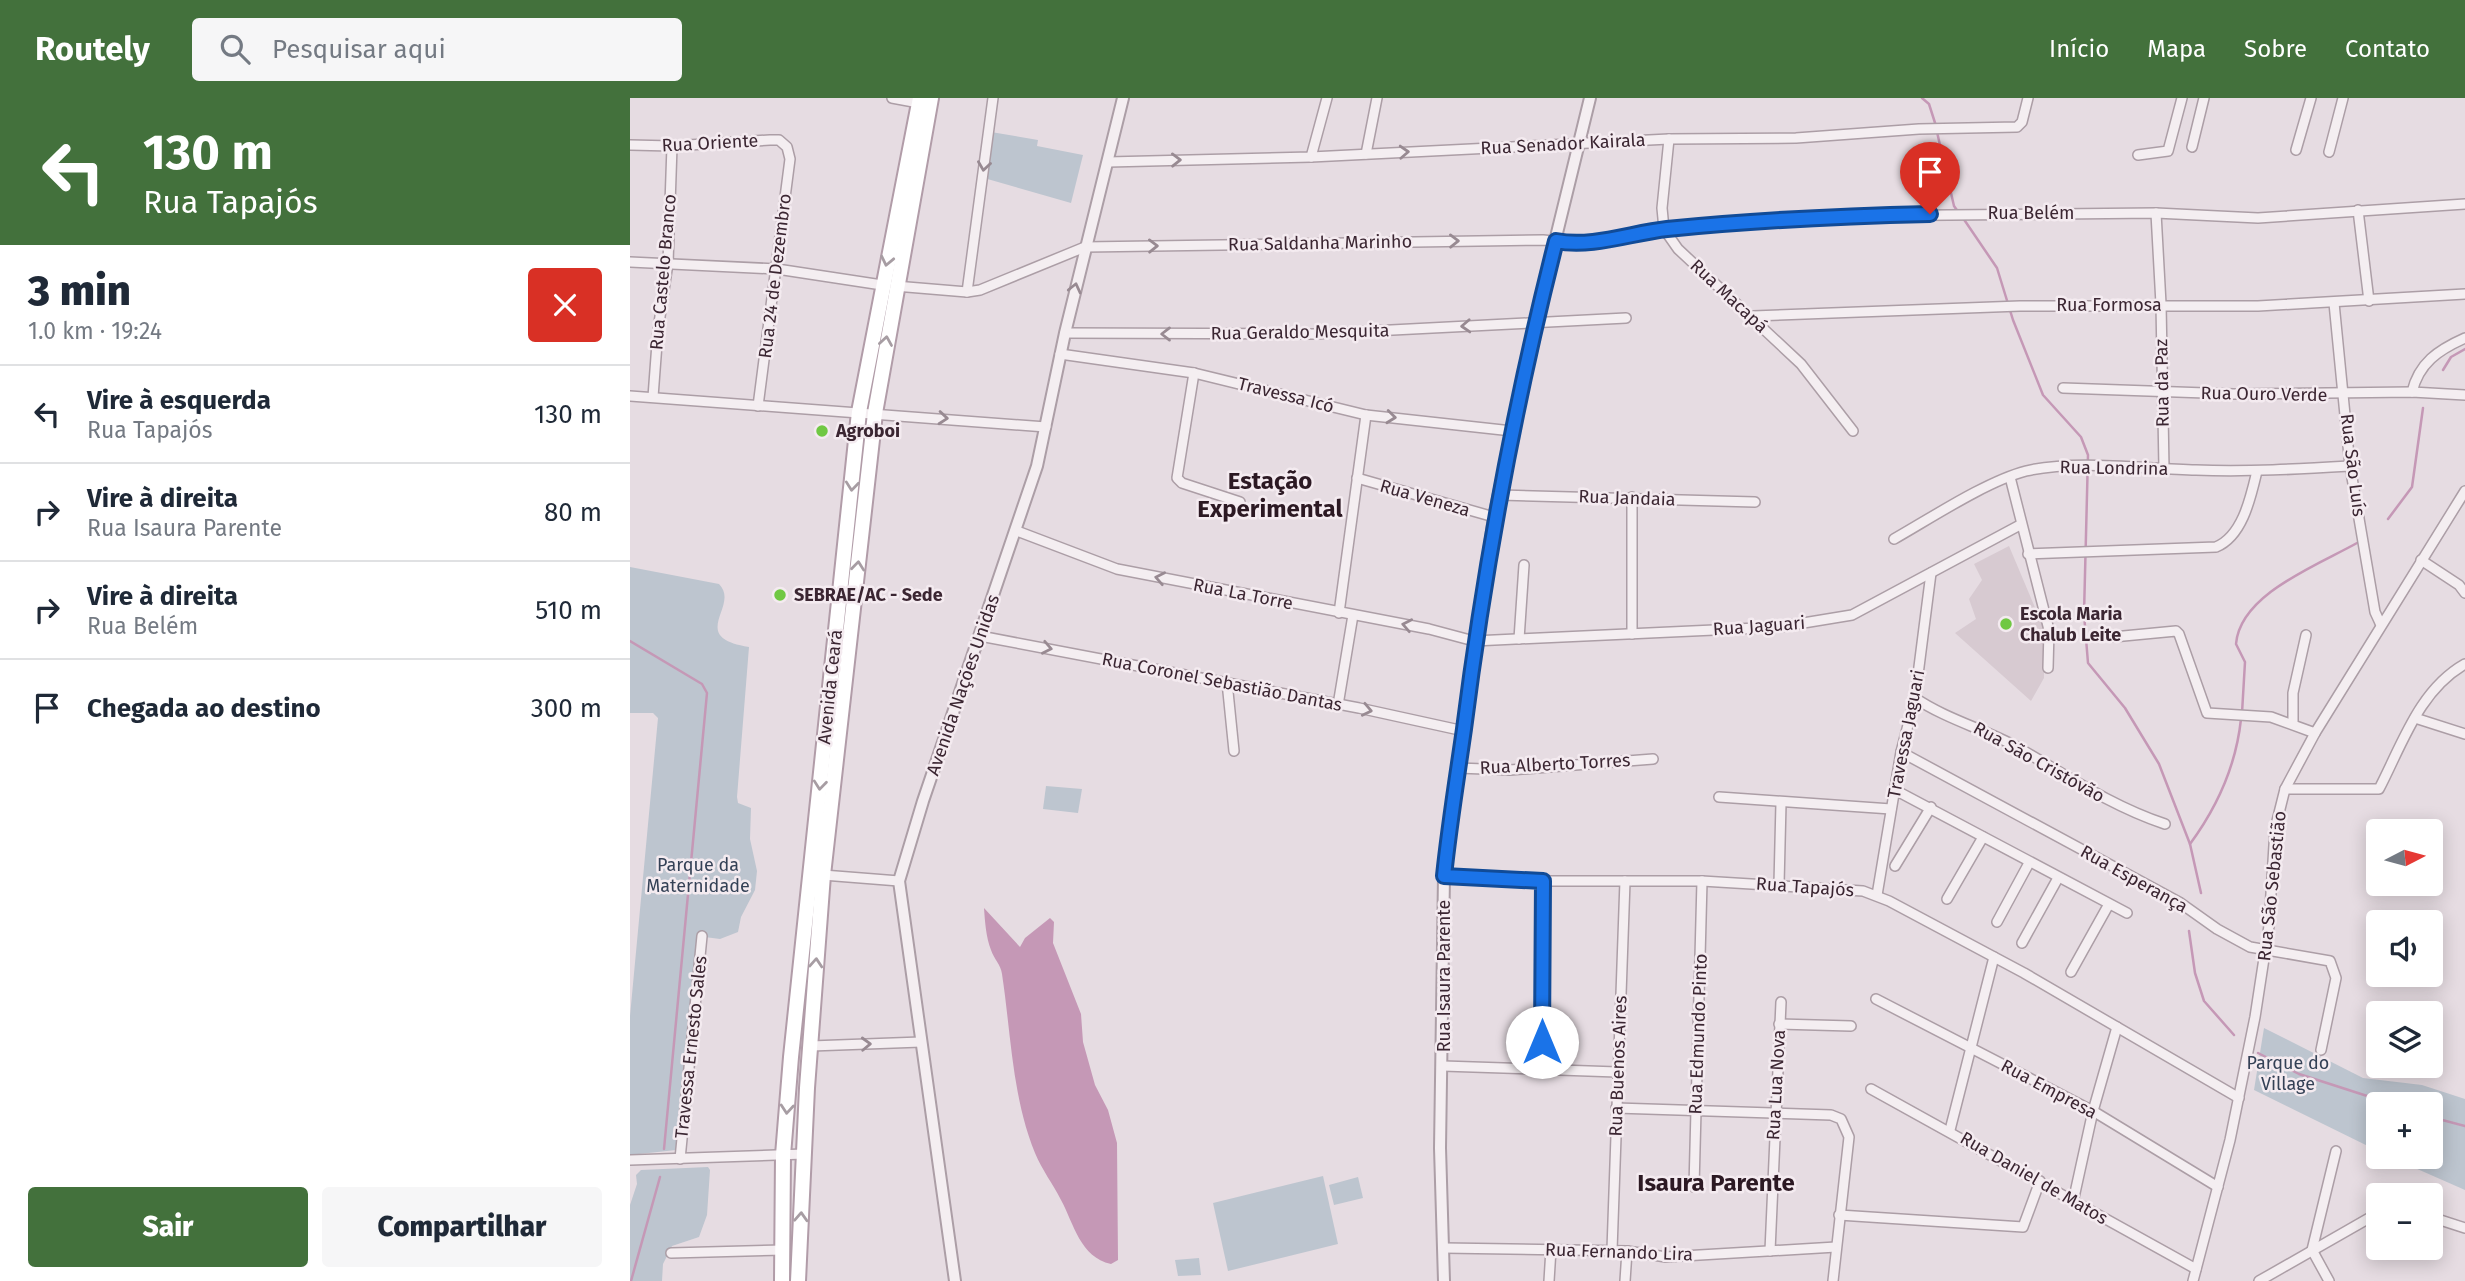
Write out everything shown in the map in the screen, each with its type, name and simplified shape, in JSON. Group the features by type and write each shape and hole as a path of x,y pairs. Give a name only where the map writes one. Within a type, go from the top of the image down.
{"main road":[{"name":"Avenida Ceará","path":"782,1281 783,1155 859,412 888,286 923,100"},
{"name":"Avenida Ceará","path":"797,1281 807,1088 823,875 888,286"},
{"path":"797,1001 807,1010 812,1026"},
{"path":"792,1056 799,1082 807,1088"}],"street":[{"path":"892,98 923,100"},
{"path":"967,292 993,98"},
{"name":"Avenida Nações Unidas","path":"955,1281 899,881 923,801 1017,531 1046,427 1085,247 1123,98"},
{"path":"1311,157 1327,98"},
{"path":"1366,153 1377,98"},
{"name":"Rua Isaura Parente","path":"1444,1281 1440,1148 1444,876 1474,641 1494,517 1535,323 1590,98"},
{"name":"Rua Senador Kairala","path":"1108,162 1311,157 1669,139 1796,138 1928,128 2017,127 2021,124 2028,98"},
{"path":"2138,155 2168,151 2182,98"},
{"path":"2192,147 2204,98"},
{"path":"2296,149 2311,98"},
{"path":"2329,152 2343,98"},
{"path":"1664,229 1662,208 1669,139"},
{"name":"Rua Oriente","path":"630,145 672,146 779,140 787,147"},
{"name":"Rua Castelo Branco","path":"653,397 658,330 668,263 672,146"},
{"name":"Rua 24 de Dezembro","path":"758,405 790,159 787,147"},
{"name":"Rua Belém","path":"1556,241 1574,243 1664,229 1761,220 1953,213 2156,213 2258,218 2465,204"},
{"path":"2358,210 2369,301"},
{"name":"Rua da Paz","path":"2156,213 2161,304 2164,469"},
{"name":"Rua Macapá","path":"1664,229 1678,249 1801,365 1853,431"},
{"name":"Rua Saldanha Marinho","path":"1085,247 1556,241"},
{"path":"630,262 777,269 888,286 967,292 989,287 1085,247"},
{"name":"Rua Formosa","path":"1753,317 2020,306 2258,306 2465,294"},
{"name":"Rua São Luís","path":"2334,303 2350,466 2375,612 2381,625"},
{"name":"Rua Geraldo Mesquita","path":"1065,333 1314,334 1626,318"},
{"path":"2412,392 2416,376 2427,360 2465,338"},
{"name":"Travessa Icó","path":"1060,354 1194,373 1366,415 1512,431"},
{"path":"1194,373 1177,478 1240,502"},
{"name":"Rua Ouro Verde","path":"2063,388 2163,392 2412,392 2465,395"},
{"path":"630,396 1046,427"},
{"path":"1339,613 1366,415"},
{"name":"Rua Londrina","path":"1894,539 2010,477 2037,468 2257,471 2350,466"},
{"path":"2028,554 2095,553 2221,545 2248,507 2257,471"},
{"path":"2010,477 2049,631 2048,668"},
{"name":"Rua Veneza","path":"1357,478 1494,517"},
{"name":"Rua São Sebastião","path":"2193,1281 2239,1098 2266,952 2275,829 2285,789 2315,733 2465,491"},
{"name":"Rua Jandaia","path":"1500,495 1755,502"},
{"path":"1632,497 1632,634"},
{"name":"Rua Jaguari","path":"1474,641 1779,627 1834,619 1871,607 2020,525"},
{"name":"Rua La Torre","path":"1017,531 1117,569 1474,641"},
{"path":"2421,560 2462,583 2465,593"},
{"path":"1519,639 1524,565"},
{"name":"Travessa Jaguari","path":"1877,895 1901,752 1915,698 1931,573"},
{"path":"1338,705 1353,615"},
{"path":"2113,637 2172,630 2179,634 2204,711 2217,715 2258,715 2293,723 2315,733"},
{"path":"2293,723 2293,693 2306,635"},
{"name":"Rua Coronel Sebastião Dantas","path":"980,636 1227,682 1464,731"},
{"path":"2285,789 2377,790 2414,718 2442,682 2465,664"},
{"path":"1227,682 1234,751"},
{"name":"Rua São Cristóvão","path":"1915,698 1932,709 2016,747 2109,802 2165,824"},
{"path":"2414,718 2465,734"},
{"name":"Rua Esperança","path":"1901,752 2179,902 2234,939 2266,952 2324,959 2334,966 2335,985 2321,1050"},
{"name":"Rua Alberto Torres","path":"1458,768 1510,770 1653,759"},
{"path":"1895,789 2126,913"},
{"path":"1719,797 1891,809"},
{"path":"1779,884 1781,803"},
{"path":"1895,866 1931,807"},
{"path":"1947,899 1983,836"},
{"path":"1997,922 2029,863"},
{"path":"823,875 899,881"},
{"name":"Rua Tapajós","path":"1444,876 1543,881 1702,880 1849,889 1877,895 1994,957 2239,1098"},
{"path":"2022,943 2058,878"},
{"name":"Rua Edmundo Pinto","path":"1694,1188 1702,880"},
{"path":"1542,1069 1543,881"},
{"name":"Rua Buenos Aires","path":"1612,1250 1625,881"},
{"path":"2071,972 2109,904"},
{"name":"Travessa Ernesto Sales","path":"680,1159 702,936"},
{"path":"1950,1130 1994,957"},
{"name":"Rua Empresa","path":"1876,999 2093,1111 2218,1187"},
{"name":"Rua Lua Nova","path":"1770,1251 1781,1002"},
{"path":"1779,1024 1851,1026"},
{"path":"2073,1202 2093,1111 2117,1027"},
{"path":"811,1046 921,1042"},
{"path":"1443,1066 1617,1072"},
{"name":"Rua Daniel de Matos","path":"1871,1088 2196,1269"},
{"path":"1616,1108 1831,1115 1841,1119 1849,1137 1833,1281"},
{"path":"2329,1281 2312,1250 2336,1151"},
{"path":"630,1160 804,1154"},
{"path":"1839,1215 2023,1227 2040,1181"},
{"path":"2259,1281 2366,1220"},
{"path":"2443,1221 2465,1228"},
{"name":"Rua Fernando Lira","path":"1444,1248 1612,1250 1666,1257 1836,1247"},
{"path":"1549,1281 1551,1249"},
{"path":"671,1253 783,1250"},
{"path":"1625,1281 1627,1251"}],"shaded area":[{"name":"Escola Maria Chalub Leite","path":"2009,546 2044,629 2044,678 2031,701 1955,633 1976,619 1969,599 1982,580 1974,564"},
{"path":"984,908 1020,947 1025,938 1050,918 1054,922 1053,943 1081,1014 1083,1042 1095,1085 1108,1110 1117,1143 1118,1260 1111,1264 1092,1254 1079,1238 1027,1132 1013,1065 1002,974 989,945"}],"green space":[{"path":"991,132 1038,140 1037,146 1083,155 1071,203 984,178"},
{"name":"Parque da Maternidade","path":"630,567 719,584 724,593 718,628 721,636 749,647 737,797 738,803 751,808 750,839 757,871 755,890 741,917 738,932 720,939 697,936 676,1150 630,1155 630,1016 658,718 653,713 630,713"},
{"path":"1046,786 1082,789 1078,813 1043,809"},
{"name":"Parque do Village","path":"2264,1028 2363,1078 2422,1085 2465,1099 2465,1190 2417,1169 2443,1169 2443,1092 2366,1092 2366,1145 2254,1090"},
{"path":"708,1167 707,1215 699,1237 672,1246 663,1264 662,1281 630,1281 630,1205 637,1184 636,1175 641,1170"},
{"path":"1323,1176 1338,1244 1228,1271 1213,1203"},
{"path":"1358,1177 1363,1198 1334,1205 1329,1185"},
{"path":"1199,1258 1201,1275 1178,1276 1175,1260"}],"waterway":[{"path":"1922,98 1929,104 1936,126"},
{"path":"1937,132 1954,206 1959,213"},
{"path":"1963,218 1997,268 2013,320 2043,395 2081,437 2088,455 2084,614 2088,663 2125,708 2159,764 2190,844 2201,893"},
{"path":"2443,370 2451,357 2465,349"},
{"path":"2388,519 2412,487 2423,408"},
{"path":"2242,713 2245,662 2236,644 2241,626 2251,610 2283,583 2357,543"},
{"path":"630,641 702,684 707,693 664,1149"},
{"path":"2190,844 2224,785 2235,753 2241,719"},
{"path":"2189,931 2195,973 2204,1001 2234,1035"},
{"path":"2258,1053 2299,1074 2366,1096"},
{"path":"2443,1120 2465,1126"},
{"path":"631,1281 660,1177"}],"place":[{"name":"Agroboi","path":"822,431"},
{"name":"SEBRAE/AC - Sede","path":"780,595"},
{"name":"Escola Maria Chalub Leite","path":"2006,624"}],"district":[{"name":"Estação Experimental","path":"1270,495"},
{"name":"Isaura Parente","path":"1716,1183"}],"route":[{"path":"1542,1042 1543,881 1444,876 1474,641 1494,517 1535,323 1556,241 1574,243 1664,229 1761,220 1930,214"}]}
